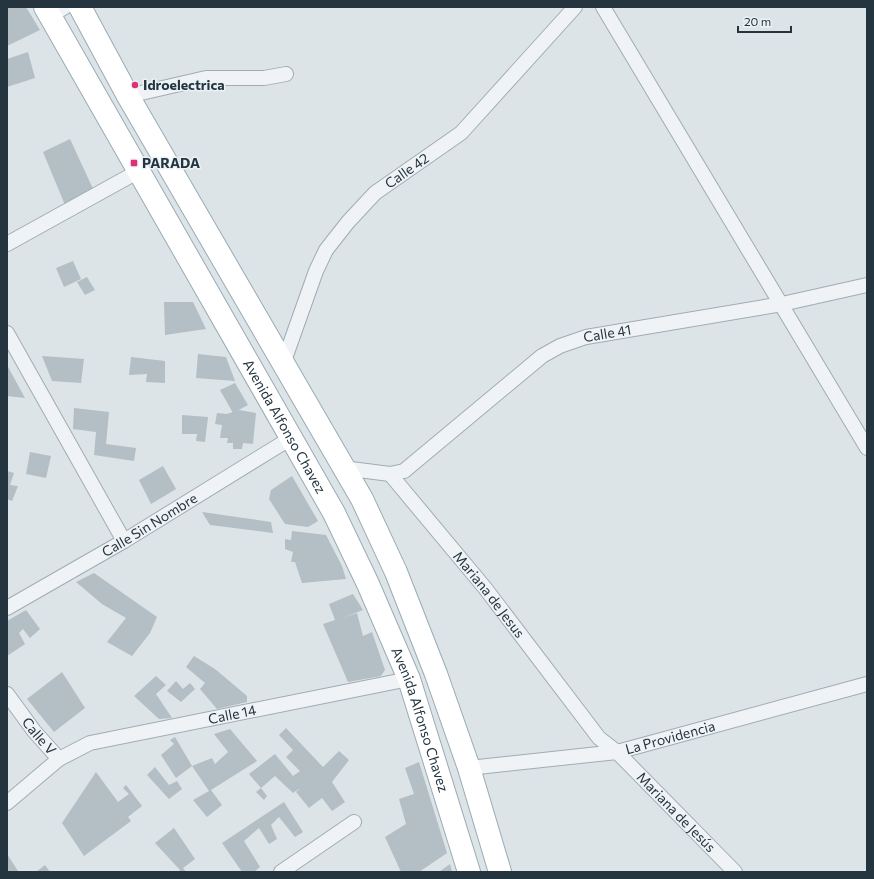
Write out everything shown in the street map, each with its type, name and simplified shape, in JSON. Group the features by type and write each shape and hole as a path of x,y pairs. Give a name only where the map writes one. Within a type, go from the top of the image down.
{"main road":[{"name":"Avenida Alfonso Chavez","path":"80,7 128,96 362,499 396,572 436,674 469,768 500,872"},
{"name":"Avenida Alfonso Chavez","path":"53,10 139,171 337,520 368,584 409,679 469,872"}],"street":[{"name":"Calle 42","path":"283,364 316,271 326,250 348,222 376,193 461,133 575,7"},
{"path":"603,7 867,448"},
{"path":"128,96 206,78 264,78 286,74"},
{"path":"7,244 139,171"},
{"name":"Calle 41","path":"390,474 404,471 542,356 560,346 586,337 782,304 867,285"},
{"path":"7,333 124,540"},
{"name":"Calle Sin Nombre","path":"7,608 124,540 291,438"},
{"path":"343,468 390,474"},
{"name":"Mariana de Jesus","path":"390,474 485,588 599,738 617,752"},
{"name":"Calle 14","path":"7,803 59,759 90,743 409,679"},
{"name":"La Providencia","path":"469,768 617,752 867,684"},
{"name":"Calle V","path":"7,694 34,731 59,759"},
{"name":"Mariana de Jesús","path":"617,752 735,872"},
{"path":"281,872 354,822"}],"building":[{"path":"26,7 40,30 7,46 7,8"},
{"path":"28,52 35,78 7,87 7,59"},
{"path":"70,139 94,191 65,205 43,152"},
{"path":"73,261 81,279 64,287 56,268"},
{"path":"87,277 95,290 85,295 77,282"},
{"path":"164,302 193,302 206,329 165,335"},
{"path":"198,354 226,357 235,381 196,378"},
{"path":"42,356 84,359 81,383 52,381"},
{"path":"131,357 165,361 165,383 146,382 147,374 129,375"},
{"path":"7,365 25,398 7,396"},
{"path":"235,383 248,405 233,413 220,390"},
{"path":"74,408 109,412 106,444 136,448 134,461 94,455 96,432 73,429"},
{"path":"239,410 256,413 253,444 243,443 242,449 233,449 233,443 227,443 228,438 220,438 222,425 215,424 217,413 227,414"},
{"path":"182,415 208,417 205,442 196,441 197,434 182,434"},
{"path":"30,452 51,456 46,478 26,474"},
{"path":"163,466 176,489 151,504 139,480"},
{"path":"7,471 14,473 10,485 18,486 12,501 7,499"},
{"path":"292,476 318,521 308,527 285,524 269,499 271,490"},
{"path":"202,512 271,522 273,533 210,525"},
{"path":"292,531 326,535 342,566 346,579 302,583 295,562 291,562 293,552 285,549 285,539 291,540"},
{"path":"94,573 157,617 150,633 132,656 107,642 126,618 102,604 76,582"},
{"path":"353,594 363,610 342,618 357,613 363,636 372,632 385,670 381,676 348,682 323,624 335,620 329,604"},
{"path":"26,610 40,629 30,638 23,629 19,633 25,644 7,656 7,621"},
{"path":"194,656 215,669 247,696 247,702 217,709 200,689 205,683 186,667"},
{"path":"62,672 85,708 54,732 27,699"},
{"path":"156,676 166,685 156,694 172,718 159,719 134,696"},
{"path":"176,681 183,689 190,683 195,689 181,702 167,691"},
{"path":"286,728 323,767 339,751 349,760 332,782 345,802 332,811 322,798 309,808 296,792 300,788 293,793 275,776 261,788 249,774 275,754 293,776 300,771 286,757 293,750 279,735"},
{"path":"230,729 257,761 211,790 222,805 207,817 193,800 209,791 192,766 212,758 215,764 228,752 214,734"},
{"path":"175,737 192,766 176,778 161,755 174,744 170,740"},
{"path":"419,762 447,853 419,872 401,872 385,837 406,824 399,799 414,794 405,768"},
{"path":"155,767 169,785 177,781 182,789 169,799 147,775"},
{"path":"96,772 118,802 129,794 123,788 126,785 142,806 128,817 131,821 84,856 62,823"},
{"path":"261,788 267,796 264,800 256,792"},
{"path":"284,802 303,832 295,837 279,817 271,825 277,839 269,844 259,828 244,841 260,867 254,872 242,872 222,843"},
{"path":"174,828 195,859 183,868 186,872 178,872 180,870 155,843"},
{"path":"7,854 18,871 17,872 7,872"},
{"path":"450,864 452,872 439,872"},
{"path":"45,865 50,872 36,872"}],"place":[{"name":"Idroelectrica","path":"135,85"},
{"name":"PARADA","path":"134,163"}]}
